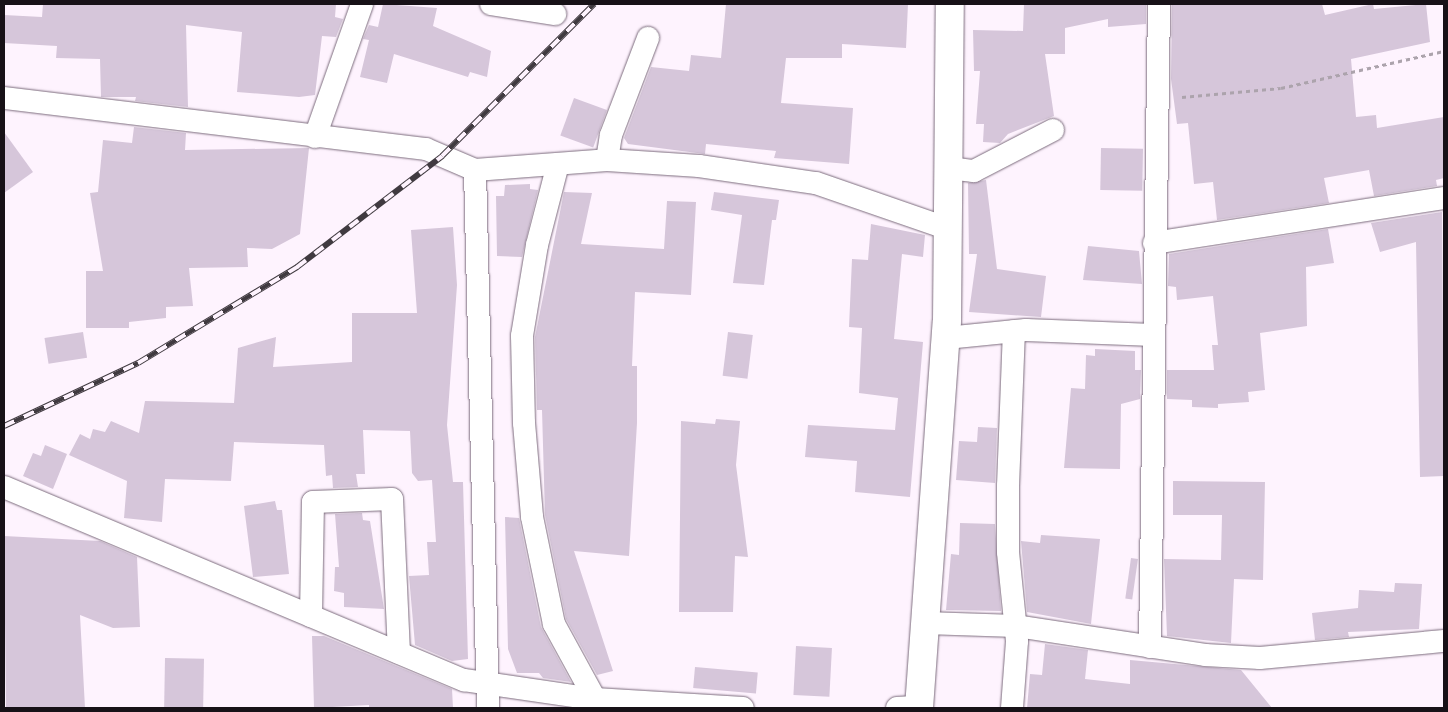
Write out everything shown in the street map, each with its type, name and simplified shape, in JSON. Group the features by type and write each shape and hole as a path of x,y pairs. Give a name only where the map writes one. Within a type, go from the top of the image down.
{"street":[{"path":"315,137 362,4"},
{"path":"491,4 555,14"},
{"path":"911,708 925,623 946,338 949,230 950,4"},
{"path":"1150,647 1154,243 1159,4"},
{"path":"607,160 611,135 648,38"},
{"path":"4,98 426,149 476,170 607,160 699,166 816,183 949,230"},
{"path":"949,168 974,171 1053,130"},
{"path":"558,164 537,245 522,336 524,422 532,517 554,624 595,698"},
{"path":"476,170 488,708"},
{"path":"1154,243 1444,198"},
{"path":"946,338 1014,331 1153,335"},
{"path":"1012,708 1016,626 1008,552 1014,331"},
{"path":"4,487 398,653 488,685 595,698 743,708"},
{"path":"311,616 313,502 392,499 398,653"},
{"path":"925,623 1016,626 1121,639 1150,647 1269,657 1444,641"}],"path":[{"path":"1157,97 1281,88 1444,51"}],"building":[{"path":"43,4 336,4 335,17 343,19 336,37 322,36 315,95 299,97 237,92 242,32 186,25 188,107 135,101 136,97 101,97 100,59 56,58 57,46 4,43 4,15 42,17"},
{"path":"383,4 437,8 433,26 491,51 487,77 470,72 468,77 394,54 387,83 360,77 369,40 363,39 369,25 378,27"},
{"path":"726,4 908,4 906,48 842,44 842,58 786,58 781,103 853,108 849,164 774,158 776,151 706,144 705,154 628,144 624,138 651,67 689,71 691,55 721,58"},
{"path":"1024,4 1146,4 1146,24 1108,27 1108,19 1065,28 1065,54 1045,54 1054,116 1008,134 1000,143 983,142 984,124 976,124 980,71 974,71 973,30 1023,31"},
{"path":"1172,4 1322,4 1325,15 1373,4 1374,9 1426,4 1430,42 1351,59 1356,117 1376,115 1377,128 1444,117 1444,178 1436,180 1437,186 1374,196 1369,170 1324,178 1329,203 1217,220 1213,182 1194,184 1188,123 1177,124 1171,79"},
{"path":"574,98 607,110 593,148 560,136"},
{"path":"134,127 186,133 185,150 309,148 300,234 272,249 247,248 248,267 189,268 193,306 166,307 166,318 129,322 129,328 86,328 86,271 103,271 90,193 98,192 103,140 132,143"},
{"path":"4,132 33,172 4,193"},
{"path":"1101,148 1143,149 1142,191 1100,190"},
{"path":"986,180 997,269 1046,276 1041,317 969,312 977,254 969,254 968,183"},
{"path":"530,184 530,189 538,190 522,257 497,256 496,196 504,196 505,185"},
{"path":"564,192 592,193 581,244 664,249 667,201 696,202 691,295 635,292 632,366 637,366 637,423 629,556 574,551 613,671 597,675 566,619 545,515 542,410 537,410 535,337"},
{"path":"714,192 779,200 776,220 772,220 764,285 733,283 742,215 711,210"},
{"path":"1442,212 1444,476 1420,477 1416,242 1380,252 1371,223"},
{"path":"871,224 925,235 923,257 902,254 894,339 923,342 910,497 855,492 857,461 805,457 808,425 895,430 898,398 859,393 862,328 849,327 852,259 868,260"},
{"path":"453,227 457,285 447,425 453,482 463,482 468,659 452,661 415,645 409,576 429,575 427,542 436,542 432,480 418,481 412,473 410,431 363,430 365,474 356,474 358,487 333,488 332,475 326,476 324,445 234,442 231,481 165,479 162,522 124,518 127,481 69,455 80,434 90,439 93,429 105,432 111,421 139,433 145,401 234,403 238,348 276,337 273,367 352,362 352,313 417,313 411,230"},
{"path":"1328,229 1334,263 1306,267 1307,326 1260,333 1265,390 1248,392 1249,402 1218,404 1218,408 1192,407 1192,400 1167,399 1167,370 1214,370 1212,345 1218,345 1213,296 1177,300 1176,287 1168,286 1169,254"},
{"path":"1088,246 1139,251 1142,284 1083,280"},
{"path":"83,332 87,358 49,364 44,338"},
{"path":"728,332 753,335 747,379 723,376"},
{"path":"1095,349 1135,351 1135,370 1141,370 1140,399 1121,404 1120,469 1064,468 1071,388 1085,389 1086,355 1095,356"},
{"path":"716,419 740,421 736,465 748,557 735,556 733,612 679,612 681,421 715,424"},
{"path":"978,427 997,428 995,483 956,480 959,441 977,442"},
{"path":"45,445 67,454 53,489 23,476 33,453 41,456"},
{"path":"1173,481 1265,482 1263,580 1234,579 1231,643 1167,636 1164,559 1221,560 1222,515 1173,515"},
{"path":"275,501 277,510 282,510 289,574 253,577 244,506"},
{"path":"362,513 363,520 370,521 384,609 344,607 344,593 334,591 335,567 339,567 335,514"},
{"path":"505,517 519,518 541,627 571,682 543,678 539,673 517,673 508,649"},
{"path":"960,523 995,524 1001,611 946,610 951,554 959,555"},
{"path":"1041,535 1100,539 1091,624 1027,612 1021,541 1040,543"},
{"path":"4,536 100,541 137,557 140,627 113,628 80,615 85,708 6,708"},
{"path":"1131,558 1138,559 1132,600 1125,599"},
{"path":"1395,583 1422,584 1419,629 1348,632 1349,637 1315,640 1312,613 1358,608 1359,590 1394,592"},
{"path":"312,636 324,636 452,689 453,708 369,708 369,705 314,708"},
{"path":"1045,644 1088,650 1085,679 1130,684 1130,660 1241,670 1272,708 1027,708 1030,674 1042,675"},
{"path":"796,646 832,648 829,697 793,695"},
{"path":"165,658 204,659 203,708 164,708"},
{"path":"695,667 758,672 756,693 693,688"}],"railway":[{"path":"4,426 138,363 297,267 442,156 594,4"}]}
